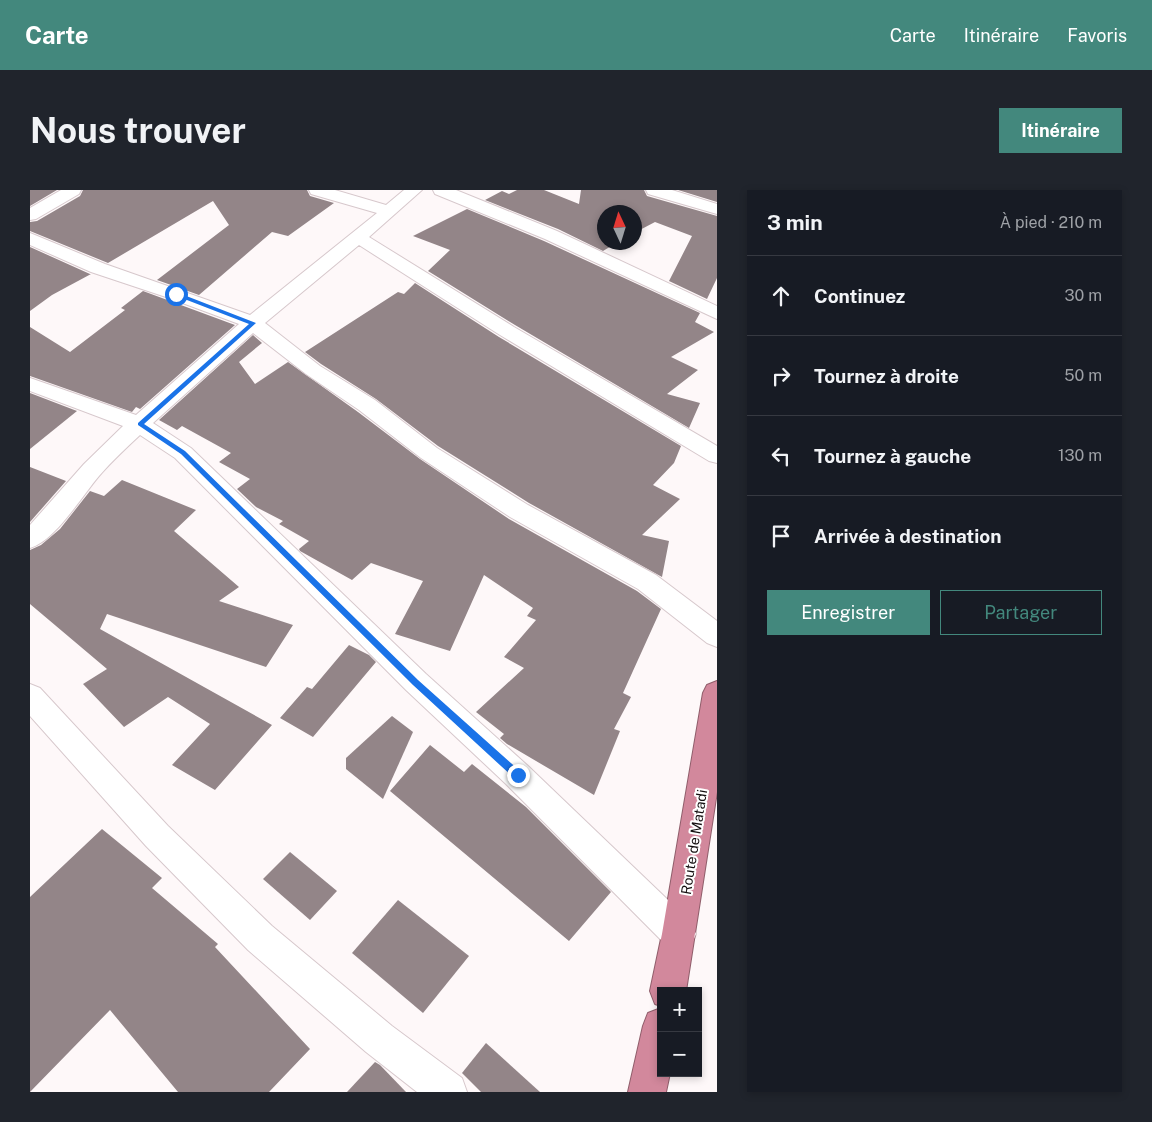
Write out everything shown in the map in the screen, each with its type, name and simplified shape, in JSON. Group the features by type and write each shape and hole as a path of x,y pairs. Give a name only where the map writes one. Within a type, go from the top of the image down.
{"highway":[{"name":"Route de Matadi","path":"669,987 679,934 717,693"},
{"path":"648,1092 660,1032"}],"street":[{"path":"30,215 74,190"},
{"path":"317,190 390,211"},
{"path":"30,539 48,523 100,460 253,323 321,266 359,238 414,190"},
{"path":"440,190 551,235 717,312"},
{"path":"654,190 717,209"},
{"path":"30,238 98,268 176,294 253,323 313,370 367,405 429,453 519,511 647,582 717,636"},
{"path":"359,238 507,332 717,456"},
{"path":"30,384 140,424 183,453 409,676 518,775 679,934"},
{"path":"30,696 157,836 260,938 379,1039 448,1092"}],"building":[{"path":"30,190 57,190 30,206"},
{"path":"83,190 307,190 310,196 334,203 288,236 272,232 199,295 157,280 229,225 213,201 108,263 30,231 30,222 37,221 80,196"},
{"path":"517,190 544,190 579,204 581,190 644,190 647,196 717,216 717,278 707,299 669,281 692,236 655,222 642,229 642,205 597,205 597,248 558,229 485,200 502,191 509,194"},
{"path":"678,190 717,190 717,202"},
{"path":"467,209 544,241 700,313 695,322 714,332 671,357 698,370 667,394 700,403 689,428 428,271 450,250 413,236"},
{"path":"30,247 91,274 52,295 30,311"},
{"path":"415,283 499,337 681,446 674,463 653,485 680,499 642,535 669,541 662,577 529,503 438,446 376,399 305,352 398,292 404,294"},
{"path":"143,291 235,325 140,409 136,407 132,412 30,376 30,327 70,352 125,310 121,308"},
{"path":"253,335 262,343 239,362 255,384 288,362 420,459 509,519 637,591 661,609 623,693 631,697 614,729 620,731 594,795 507,744 500,738 504,734 476,712 524,668 504,657 536,620 527,616 533,608 484,575 450,651 395,634 423,581 371,563 352,580 300,551 299,549 309,541 279,524 283,521 256,507 237,489 250,479 219,462 231,453 182,426 177,430 159,420"},
{"path":"30,393 77,411 30,449"},
{"path":"30,467 66,481 30,522"},
{"path":"122,480 196,510 174,531 239,587 219,601 293,625 266,667 107,614 100,629 272,725 215,790 172,765 210,724 168,697 124,727 83,684 107,669 30,604 30,550 41,545 60,529 90,491 104,496"},
{"path":"349,645 369,655 376,662 313,737 280,718 307,687 312,689"},
{"path":"392,716 413,732 383,799 346,769 346,758"},
{"path":"430,745 464,772 472,764 526,807 611,892 569,941 390,791"},
{"path":"102,829 162,878 152,888 218,944 215,947 310,1049 269,1092 178,1092 110,1010 30,1092 30,897"},
{"path":"290,852 337,891 310,920 263,879"},
{"path":"398,900 469,956 423,1013 352,953"},
{"path":"486,1043 540,1092 481,1092 462,1073"},
{"path":"375,1062 380,1065 406,1092 347,1092"}],"route":[{"path":"176,294 253,323 140,424 183,453 416,682 518,775"}]}
